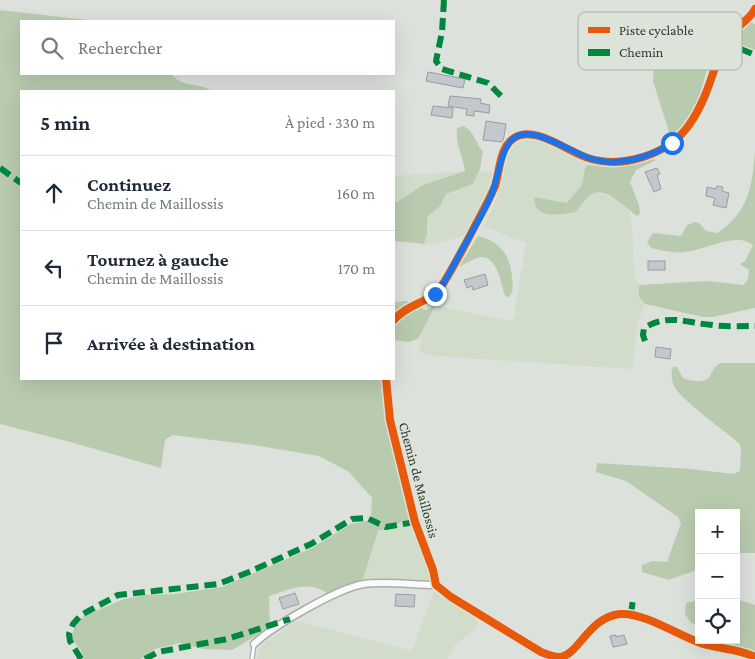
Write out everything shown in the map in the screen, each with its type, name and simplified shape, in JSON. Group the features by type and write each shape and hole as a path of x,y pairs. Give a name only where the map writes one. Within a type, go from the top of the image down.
{"street":[{"path":"742,24 750,18 755,9"},
{"path":"395,319 406,310 432,296 441,287 490,199 505,148 511,140 520,135 538,136 586,158 611,162 654,154 681,136 689,126 702,105 714,70"},
{"name":"Chemin de Maillossis","path":"386,380 390,420 415,522 433,570 436,585"},
{"path":"254,644 262,636 336,593 351,587 366,584 436,585 451,597 541,652 551,656 565,656 572,652 591,628 605,618 619,614 631,614 706,645 732,649 755,658"}],"lane":[{"path":"252,659 254,644"}],"green space":[{"path":"0,10 87,20 20,20 20,75 172,75 180,81 210,90 20,90 20,380 382,380 383,405 410,519 378,531 363,579 327,593 320,589 306,586 269,596 270,628 232,650 204,649 179,643 155,649 140,659 84,659 72,635 75,626 84,616 124,599 222,587 312,548 351,524 371,520 372,498 349,472 319,456 254,445 172,435 165,440 161,468 0,424"},
{"path":"742,19 755,24 755,50 742,45"},
{"path":"654,70 707,70 697,104 685,124 671,138 653,81"},
{"path":"464,126 468,129 483,152 480,169 473,184 446,194 440,206 427,217 427,234 424,244 395,241 395,202 423,185 465,171 458,145 457,128"},
{"path":"523,137 555,146 588,165 585,168 582,185 567,203 536,197 576,212 590,194 598,192 619,201 629,211 632,227 634,274 639,285 639,297 645,304 637,325 633,369 435,356 419,352 422,332 435,306 513,321 526,243 484,227 497,198 508,150 516,140"},
{"path":"755,151 755,308 713,317 703,317 645,304 639,297 639,285 707,281 744,285 748,279 749,270 740,264 745,261 753,245 746,241 720,242 693,251 682,252 669,252 651,248 647,242 653,233 681,236 687,225 695,222 699,223 706,231 717,233 728,225 747,198"},
{"path":"650,158 656,160 636,170 630,182 639,205 640,214 637,216 616,199 598,192 588,197 576,212 556,215 544,213 535,205 535,197 567,203 582,185 585,168 588,165 614,167"},
{"path":"465,171 423,185 397,202 395,202 395,176"},
{"path":"496,171 487,196 466,235 440,243 424,244 427,234 427,217 440,206 446,194 473,184 479,172"},
{"path":"478,236 486,238 498,246 507,256 513,286 509,297 505,296 495,266 487,258 481,257 459,267"},
{"path":"407,301 426,310 435,306 418,339 408,342 395,340 395,302"},
{"path":"720,363 755,363 755,553 740,553 740,509 695,509 695,570 669,580 642,572 642,565 653,561 667,562 681,523 678,517 626,481 596,472 597,463 691,469 734,474 740,471 741,448 739,443 685,399 678,392 672,381 673,367 677,367 683,378 701,381 708,379 715,367"},
{"path":"410,519 431,574 430,582 363,579 378,531"},
{"path":"434,591 480,619 474,630 455,645 447,659 257,659 260,647 297,621 412,651"},
{"path":"740,600 755,605 755,654 733,645 740,644"},
{"path":"695,601 695,624 691,623 685,614 686,603"}],"building":[{"path":"428,72 465,79 463,88 426,81"},
{"path":"450,96 481,99 480,103 490,105 489,113 474,111 474,116 466,115 467,109 448,106"},
{"path":"433,106 453,108 452,118 431,115"},
{"path":"486,121 506,124 503,142 483,140"},
{"path":"657,168 660,174 657,175 661,189 654,192 645,172"},
{"path":"717,186 723,187 722,191 729,193 726,208 713,205 715,198 706,196 707,187 716,189"},
{"path":"648,261 665,261 665,270 648,270"},
{"path":"485,274 488,285 473,290 472,286 467,288 464,280"},
{"path":"656,347 671,349 670,359 655,357"},
{"path":"295,593 299,604 283,609 279,598"},
{"path":"396,594 415,595 414,607 395,606"},
{"path":"616,635 616,637 624,635 627,644 613,647 610,636"}],"marked path":[{"path":"444,0 442,32 436,61 442,69 488,83 501,96"},
{"path":"742,50 755,55"},
{"path":"0,168 20,182"},
{"path":"645,341 643,335 644,328 662,321 678,320 723,326 755,326"},
{"path":"81,659 70,641 69,634 73,624 81,615 118,595 218,584 311,544 352,519 367,518 386,527 415,522"},
{"path":"631,614 633,599"},
{"path":"145,659 158,652 227,639 290,619"}],"cycle path":[{"path":"742,23 755,9"},
{"path":"395,319 405,310 430,297 441,287 489,199 495,186 505,148 514,138 531,134 551,140 580,155 601,161 615,162 643,157 657,152 669,144 689,125 701,105 714,70"},
{"path":"386,380 390,420 415,522 433,570 436,585 451,597 541,652 559,657 572,651 600,622 620,614 640,617 703,644 743,652 755,657"}],"route":[{"path":"435,294 445,281 490,199 505,148 515,137 532,134 586,158 611,162 654,154 672,143"}]}
